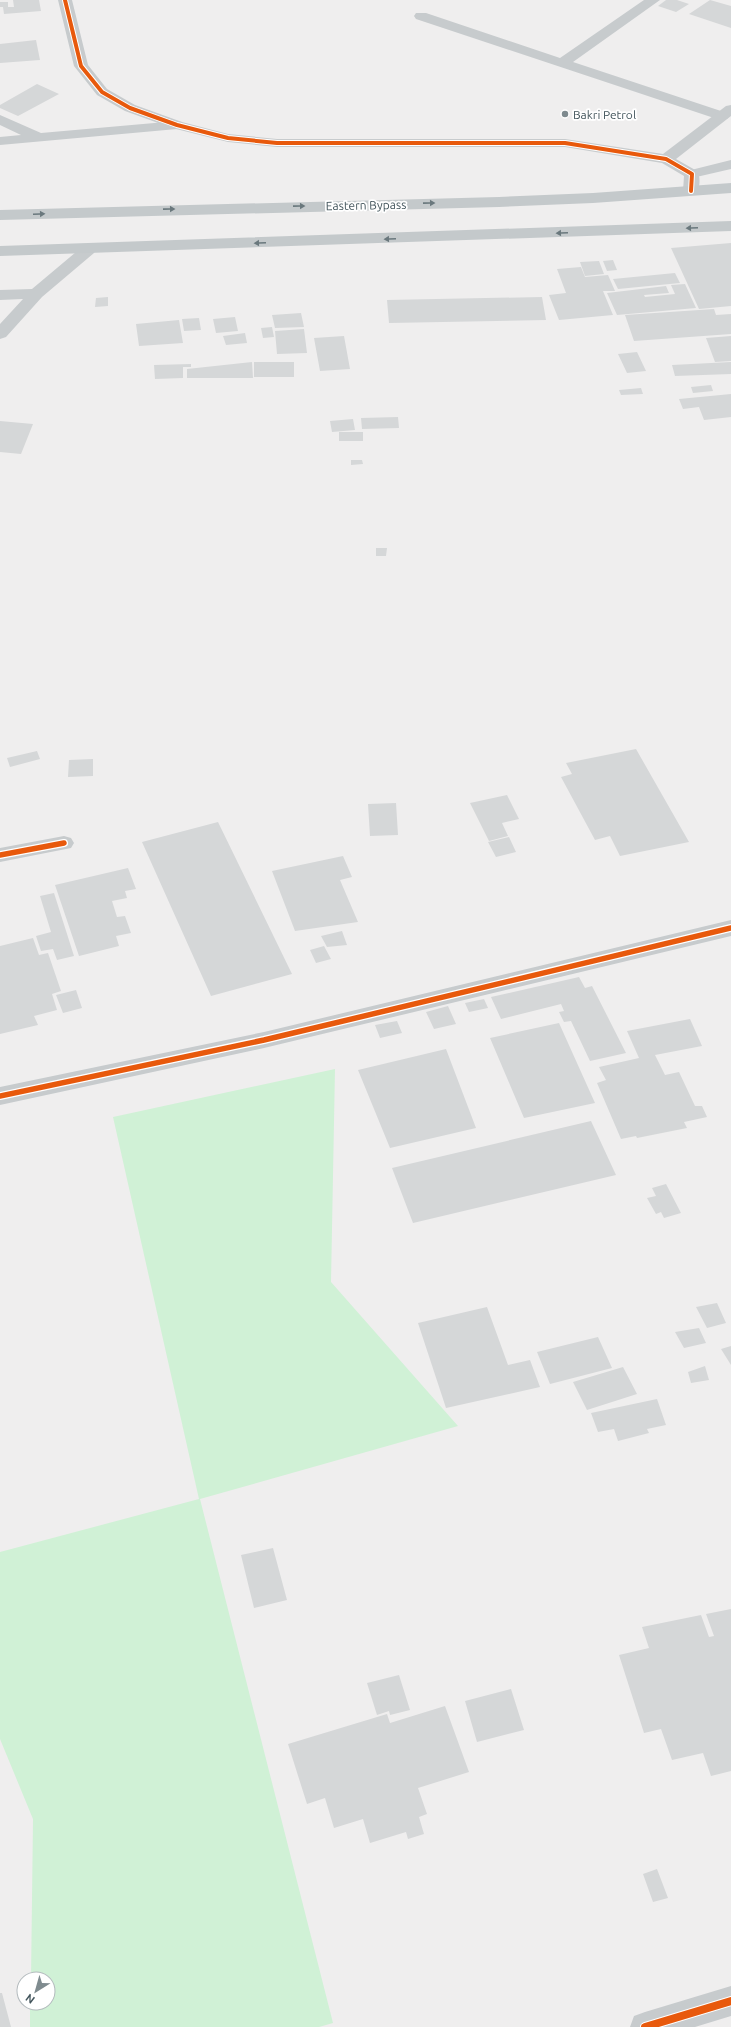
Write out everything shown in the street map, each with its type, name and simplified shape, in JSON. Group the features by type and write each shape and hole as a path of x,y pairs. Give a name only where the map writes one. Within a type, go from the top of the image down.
{"main road":[{"name":"Eastern Bypass","path":"0,215 499,202 593,198 731,188"},
{"path":"0,251 88,250 731,226"}],"street":[{"path":"65,0 81,66 102,92 130,108 177,125 228,138 277,143 565,143 666,159 692,174 731,164"},
{"path":"562,63 653,0"},
{"path":"421,16 562,63 726,112"},
{"path":"666,159 726,112"},
{"path":"0,119 40,138"},
{"path":"0,142 177,125"},
{"path":"691,191 692,174"},
{"path":"0,334 36,294 88,250"},
{"path":"0,295 36,294"},
{"path":"0,856 64,843"},
{"path":"0,1096 264,1040 731,928"},
{"path":"645,2027 731,2001"}],"green space":[{"path":"335,1069 331,1282 458,1426 200,1499 333,2023 319,2027 30,2027 30,2011 56,2011 56,1971 31,1971 33,1819 0,1739 0,1552 199,1499 113,1117"}],"building":[{"path":"13,0 39,0 41,11 4,14 3,7 0,7 0,2 8,2 8,7 14,7"},
{"path":"666,0 677,0 689,4 676,12 658,6"},
{"path":"710,0 731,6 731,28 689,14"},
{"path":"36,40 40,60 0,63 0,44"},
{"path":"37,84 59,94 18,116 0,108 0,105"},
{"path":"731,243 731,306 699,309 671,248"},
{"path":"613,260 617,270 607,271 603,261"},
{"path":"599,261 604,274 585,276 580,262"},
{"path":"581,267 585,277 608,275 615,291 603,291 613,315 559,320 549,295 566,293 557,269"},
{"path":"675,273 680,283 618,289 613,279"},
{"path":"685,284 696,308 617,315 607,293 666,286 669,293 644,295 645,297 675,294 671,285"},
{"path":"108,297 108,306 95,307 96,298"},
{"path":"542,297 546,320 389,323 387,300"},
{"path":"714,309 716,315 731,314 731,334 634,341 625,315"},
{"path":"301,313 304,327 275,328 272,315"},
{"path":"235,317 238,331 216,333 213,319"},
{"path":"199,318 201,330 184,331 182,319"},
{"path":"179,320 183,343 139,346 136,324"},
{"path":"272,327 274,337 263,338 261,328"},
{"path":"304,329 307,353 277,354 275,331"},
{"path":"245,333 247,343 226,345 223,336"},
{"path":"344,336 350,369 320,371 314,338"},
{"path":"731,336 731,361 715,362 706,338"},
{"path":"637,352 646,371 627,373 618,354"},
{"path":"252,362 253,378 187,378 187,369"},
{"path":"254,362 294,362 294,377 254,377"},
{"path":"731,362 731,374 675,376 672,365"},
{"path":"191,364 191,367 183,367 183,378 155,379 154,365"},
{"path":"711,385 713,391 693,393 691,387"},
{"path":"641,388 643,394 621,395 619,390"},
{"path":"731,394 731,417 704,420 699,407 683,409 679,399"},
{"path":"398,417 399,428 362,429 361,418"},
{"path":"353,419 355,430 332,432 330,421"},
{"path":"0,421 33,424 21,454 0,452"},
{"path":"339,432 363,432 363,441 339,441"},
{"path":"351,460 362,460 363,464 351,465"},
{"path":"376,548 387,548 386,556 376,556"},
{"path":"636,749 689,842 620,856 610,836 595,840 561,777 572,774 566,763"},
{"path":"37,751 40,759 10,767 7,758"},
{"path":"93,759 93,776 68,777 69,760"},
{"path":"507,795 519,819 502,823 508,836 489,841 470,803"},
{"path":"396,803 398,835 370,836 368,804"},
{"path":"218,822 292,974 211,996 142,842"},
{"path":"509,837 516,852 496,857 488,842"},
{"path":"343,856 352,877 340,880 358,922 295,931 272,871"},
{"path":"128,868 136,889 125,891 127,898 112,901 117,917 125,916 131,933 116,936 119,946 79,956 55,885"},
{"path":"54,893 74,956 57,960 53,949 41,951 36,936 51,932 40,896"},
{"path":"342,931 347,945 327,947 321,936"},
{"path":"33,938 39,955 48,953 61,991 52,994 57,1010 34,1016 38,1025 0,1034 0,946"},
{"path":"324,946 331,959 316,963 310,950"},
{"path":"579,977 585,988 592,986 626,1053 590,1061 571,1021 564,1022 559,1012 564,1011 561,1004 501,1019 491,997"},
{"path":"76,990 82,1008 63,1013 56,995"},
{"path":"484,999 488,1008 469,1012 465,1003"},
{"path":"448,1006 456,1024 434,1029 426,1012"},
{"path":"690,1019 702,1046 655,1055 665,1075 679,1072 695,1106 702,1106 707,1117 684,1122 687,1128 637,1138 636,1136 621,1139 597,1083 606,1080 599,1067 639,1058 627,1031"},
{"path":"397,1021 402,1033 380,1038 375,1025"},
{"path":"559,1023 595,1103 524,1118 490,1038"},
{"path":"446,1049 476,1128 390,1148 358,1070"},
{"path":"591,1121 616,1175 413,1223 392,1168"},
{"path":"666,1184 681,1213 664,1218 661,1212 656,1214 647,1198 656,1196 652,1188"},
{"path":"717,1303 726,1323 707,1328 696,1307"},
{"path":"487,1307 508,1365 530,1360 540,1387 446,1408 418,1323"},
{"path":"699,1328 706,1343 684,1348 675,1332"},
{"path":"598,1337 612,1368 550,1384 537,1352"},
{"path":"731,1346 731,1365 721,1349"},
{"path":"705,1366 709,1380 691,1383 688,1372"},
{"path":"623,1367 637,1394 587,1410 573,1382"},
{"path":"657,1399 666,1425 647,1429 649,1433 618,1441 614,1429 598,1432 591,1413"},
{"path":"273,1548 287,1600 254,1608 241,1555"},
{"path":"731,1609 731,1771 711,1776 703,1753 672,1760 661,1729 644,1733 619,1655 649,1648 642,1627 701,1615 709,1637 714,1636 706,1614"},
{"path":"399,1675 410,1710 390,1715 389,1711 377,1715 367,1683"},
{"path":"511,1689 524,1730 477,1742 465,1701"},
{"path":"445,1706 469,1772 418,1788 427,1814 419,1817 424,1834 408,1839 406,1832 370,1843 363,1819 334,1828 325,1798 307,1804 288,1744 387,1714 390,1723"},
{"path":"657,1869 668,1898 653,1902 643,1874"},
{"path":"0,1993 2,1993 11,2027 0,2027"}],"cycle path":[{"path":"65,0 81,66 102,92 130,108 177,125 228,138 277,143 565,143 666,159 692,174 691,191"},
{"path":"0,855 64,843"},
{"path":"0,1096 264,1040 731,928"},
{"path":"645,2027 731,2001"}],"place":[{"name":"Bakri Petrol","path":"565,114"}]}
